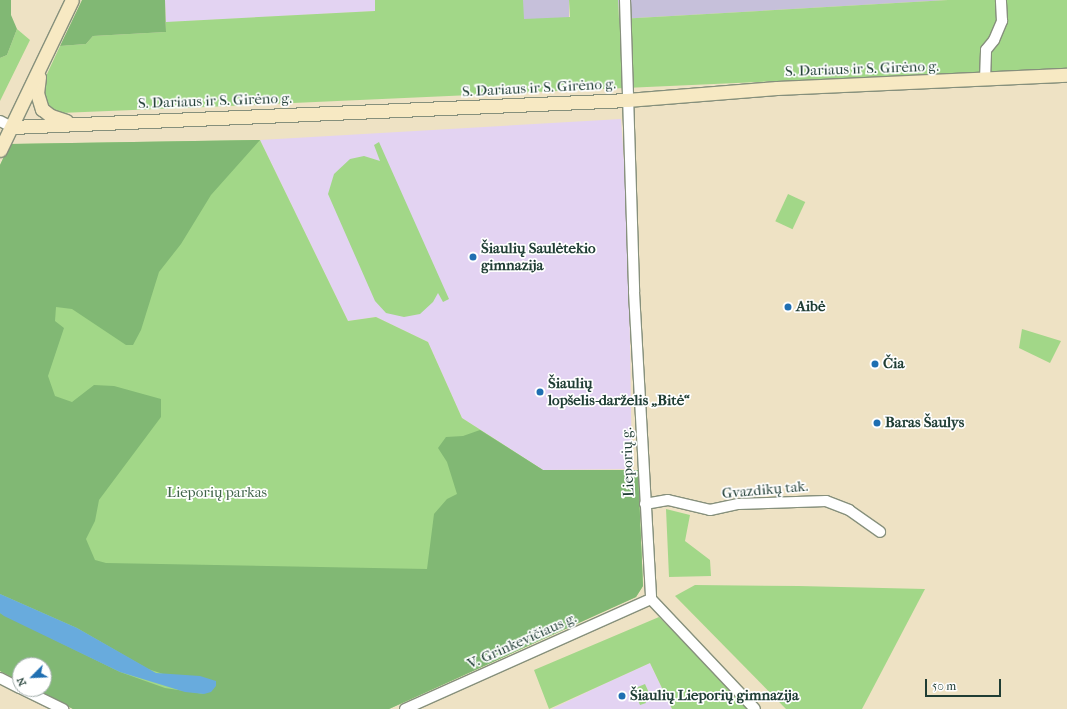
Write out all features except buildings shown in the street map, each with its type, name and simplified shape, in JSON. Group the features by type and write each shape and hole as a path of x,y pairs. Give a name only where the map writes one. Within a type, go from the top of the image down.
{"street":[{"path":"0,150 6,124 40,66 72,0"},
{"name":"Lieporių g.","path":"625,0 627,100 645,504 651,599"},
{"path":"985,80 986,50 994,40 1002,21 1000,0"},
{"path":"40,66 37,93 38,102 51,116 71,123"},
{"name":"S. Dariaus ir S. Girėno g.","path":"6,124 71,123 627,100 777,88 1067,76"},
{"name":"Gvazdikų tak.","path":"645,504 668,500 710,510 738,504 826,501 849,510 880,532"},
{"path":"651,599 755,709"},
{"name":"V. Grinkevičiaus g.","path":"405,709 651,599"},
{"path":"0,678 12,684"},
{"path":"38,697 63,709"}],"shaded area":[{"path":"165,0 375,0 376,11 166,22"},
{"path":"523,0 569,0 569,19 523,19"},
{"path":"618,0 948,0 619,19"},
{"name":"Šiaulių Saulėtekio gimnazija","path":"621,119 628,220 632,469 543,470 462,418 428,342 376,317 348,321 260,140"},
{"name":"Šiaulių Lieporių gimnazija","path":"650,663 672,709 552,709 604,684"}],"green space":[{"path":"0,0 11,0 11,15 17,29 7,55 0,58"},
{"path":"82,0 165,0 166,32 93,36 86,44 60,46"},
{"path":"375,0 523,0 524,19 570,17 569,0 618,0 619,19 948,0 1067,0 1067,68 60,113 46,107 41,87 60,46 86,44 93,36 166,32 166,22 375,11"},
{"path":"17,29 30,40 0,101 0,58 7,55"},
{"name":"Lieporių parkas","path":"260,140 348,321 376,317 428,342 462,418 543,470 638,470 643,586 636,597 389,709 73,709 50,697 52,697 52,657 12,657 12,677 0,671 0,165 10,144"},
{"path":"260,140 211,195 181,244 159,272 141,330 133,345 126,345 72,309 56,307 55,321 64,328 48,376 55,396 72,402 94,385 114,386 161,399 161,417 99,500 95,521 86,539 95,560 106,563 427,569 434,514 447,499 457,494 447,462 438,448 446,437 463,436 480,430 543,470 638,470 643,586 636,597 389,709 73,709 50,697 52,697 52,657 12,657 12,677 0,671 0,613 120,672 165,688 204,694 166,675 148,669 77,628 0,594 0,165 10,144"},
{"path":"379,142 449,299 443,302 438,293 433,302 420,314 404,317 386,313 375,301 328,194 334,174 350,159 364,156 380,161 374,145"},
{"path":"788,194 805,202 793,229 775,221"},
{"path":"1022,329 1061,341 1050,363 1019,348"},
{"path":"666,509 690,515 685,541 710,560 711,576 669,577"},
{"path":"695,585 925,589 862,709 786,709 675,596"},
{"path":"659,617 750,709 672,709 650,663 549,709 534,670"},
{"path":"645,684 650,695 644,698 646,703 640,705 633,689"}],"water":[{"path":"0,594 77,628 156,673 200,676 216,681 216,686 211,692 204,694 185,692 120,672 4,616 0,613"}],"place":[{"name":"Šiaulių Saulėtekio gimnazija","path":"473,257"},
{"name":"Aibė","path":"788,307"},
{"name":"Čia","path":"875,364"},
{"name":"Šiaulių lopšelis-darželis „Bitė“","path":"540,392"},
{"name":"Baras Šaulys","path":"877,423"},
{"name":"Šiaulių Lieporių gimnazija","path":"622,696"}]}
